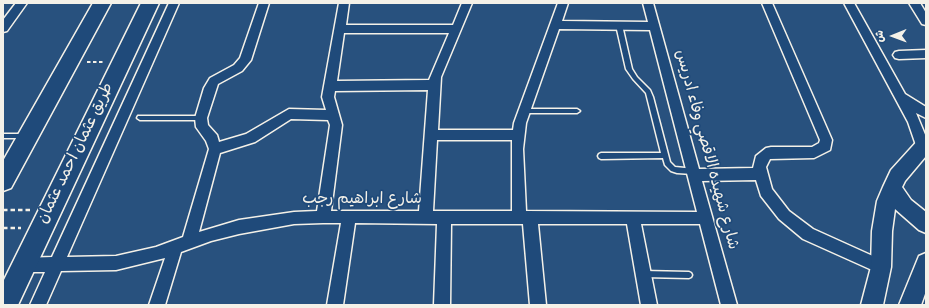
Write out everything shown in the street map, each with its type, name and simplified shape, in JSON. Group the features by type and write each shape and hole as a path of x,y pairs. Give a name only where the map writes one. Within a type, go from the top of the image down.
{"main road":[{"path":"3,181 102,3"},
{"name":"طريق عثمان احمد عثمان","path":"5,305 150,3"},
{"path":"872,305 881,267 884,215 892,188 905,166 924,145"},
{"path":"892,188 907,209 926,224"},
{"path":"910,305 926,263"}],"street":[{"path":"3,28 22,3"},
{"path":"38,305 174,3"},
{"path":"157,305 183,244 214,150 212,139 202,128 201,118 210,88 214,81 238,68 245,60 264,3"},
{"path":"323,217 336,124 328,101 344,3"},
{"path":"426,217 434,85 438,70 467,3"},
{"path":"538,305 525,218 518,135 522,111 563,3"},
{"name":"شارع شهيده الاقصي وفاء ادريس","path":"648,3 729,305"},
{"path":"767,3 826,140 825,146 814,153 772,152 765,155 761,160 760,174 766,192 774,204 795,225 823,241 881,267"},
{"path":"849,3 902,97 924,145"},
{"path":"914,3 926,21"},
{"path":"554,25 654,26"},
{"path":"340,29 457,29"},
{"path":"899,55 926,54"},
{"path":"330,86 434,85"},
{"path":"902,97 926,113"},
{"path":"214,150 255,135 289,114 334,115"},
{"path":"431,135 518,135"},
{"path":"693,173 760,174"},
{"name":"شارع ابراهيم رجب","path":"24,264 57,265 116,263 143,258 239,227 267,221 323,217 706,218"},
{"path":"335,305 349,217"},
{"path":"442,305 444,217"},
{"path":"633,218 649,305"}],"lane":[{"path":"619,26 629,69 650,97 667,163 673,169 693,173"},
{"path":"522,111 577,111"},
{"path":"140,118 201,118"},
{"path":"3,136 28,136"},
{"path":"601,156 665,155"},
{"path":"644,274 689,275"}],"path":[{"path":"69,62 122,62"},
{"path":"3,210 50,211"}]}
